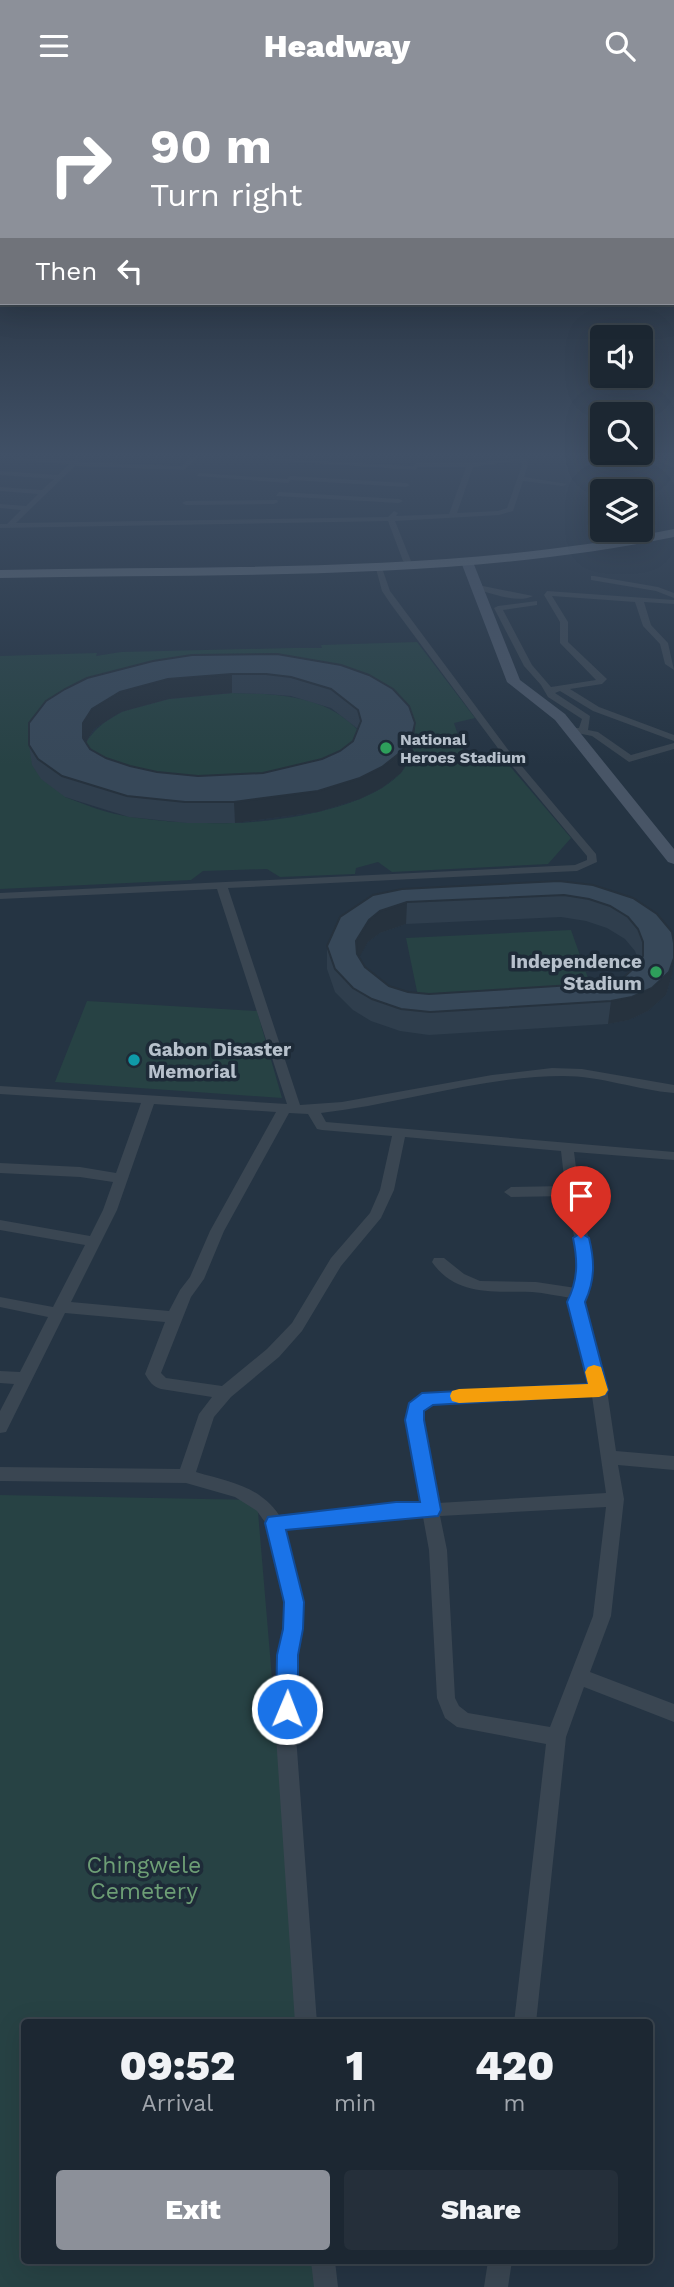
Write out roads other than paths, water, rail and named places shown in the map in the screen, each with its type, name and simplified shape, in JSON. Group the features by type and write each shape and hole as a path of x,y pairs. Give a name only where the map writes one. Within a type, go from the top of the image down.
{"main road":[{"path":"0,572 413,560"},
{"path":"0,572 378,566 481,560"}],"street":[{"path":"467,562 514,682 577,730 674,859"},
{"path":"0,896 577,868 592,862 592,856 513,762 393,601 386,591 378,566"},
{"path":"594,578 658,589 674,596"},
{"path":"478,587 515,596 548,595 555,592 674,601"},
{"path":"548,595 562,618 564,643 603,678 599,682 555,688"},
{"path":"639,600 647,626 664,643 668,662 674,667"},
{"path":"534,603 498,608 528,666 555,688 596,709 674,738"},
{"path":"555,688 551,695 556,700 587,718 577,730"},
{"path":"577,730 604,740 629,759 674,746"},
{"path":"221,885 289,1109 217,1231 197,1279 185,1294 174,1317 153,1374 156,1380 225,1393"},
{"path":"0,1090 313,1110 362,1106 507,1078 554,1072 674,1089"},
{"path":"0,1427 110,1210 148,1101"},
{"path":"313,1110 322,1126 674,1156"},
{"path":"186,1476 207,1413 225,1393 273,1353 297,1327 336,1262 376,1215 387,1190 399,1133"},
{"path":"525,2019 556,1737 602,1616 615,1499 599,1390 576,1302 584,1284 585,1256 572,1191 567,1146"},
{"path":"0,1168 80,1172 120,1178"},
{"path":"511,1192 572,1191"},
{"path":"0,1225 94,1243"},
{"path":"439,1262 459,1277 478,1286 536,1287 580,1294"},
{"path":"0,1302 58,1310 174,1317"},
{"path":"0,1377 23,1378"},
{"path":"556,1737 464,1721 452,1712 446,1698 438,1551 414,1420 415,1408 429,1398 599,1390"},
{"path":"608,1457 674,1462"},
{"path":"0,1474 186,1476 240,1492 263,1506 275,1523 294,1602 288,1655 286,1736 306,2019"},
{"path":"275,1523 396,1510 615,1499"},
{"path":"578,1675 674,1713"},
{"path":"323,2264 326,2287"},
{"path":"496,2287 500,2264"}],"place":[{"name":"National Heroes Stadium","path":"386,748"},
{"name":"Independence Stadium","path":"656,972"},
{"name":"Gabon Disaster Memorial","path":"134,1060"}],"park label":[{"name":"Chingwele Cemetery","path":"144,1878"}]}
